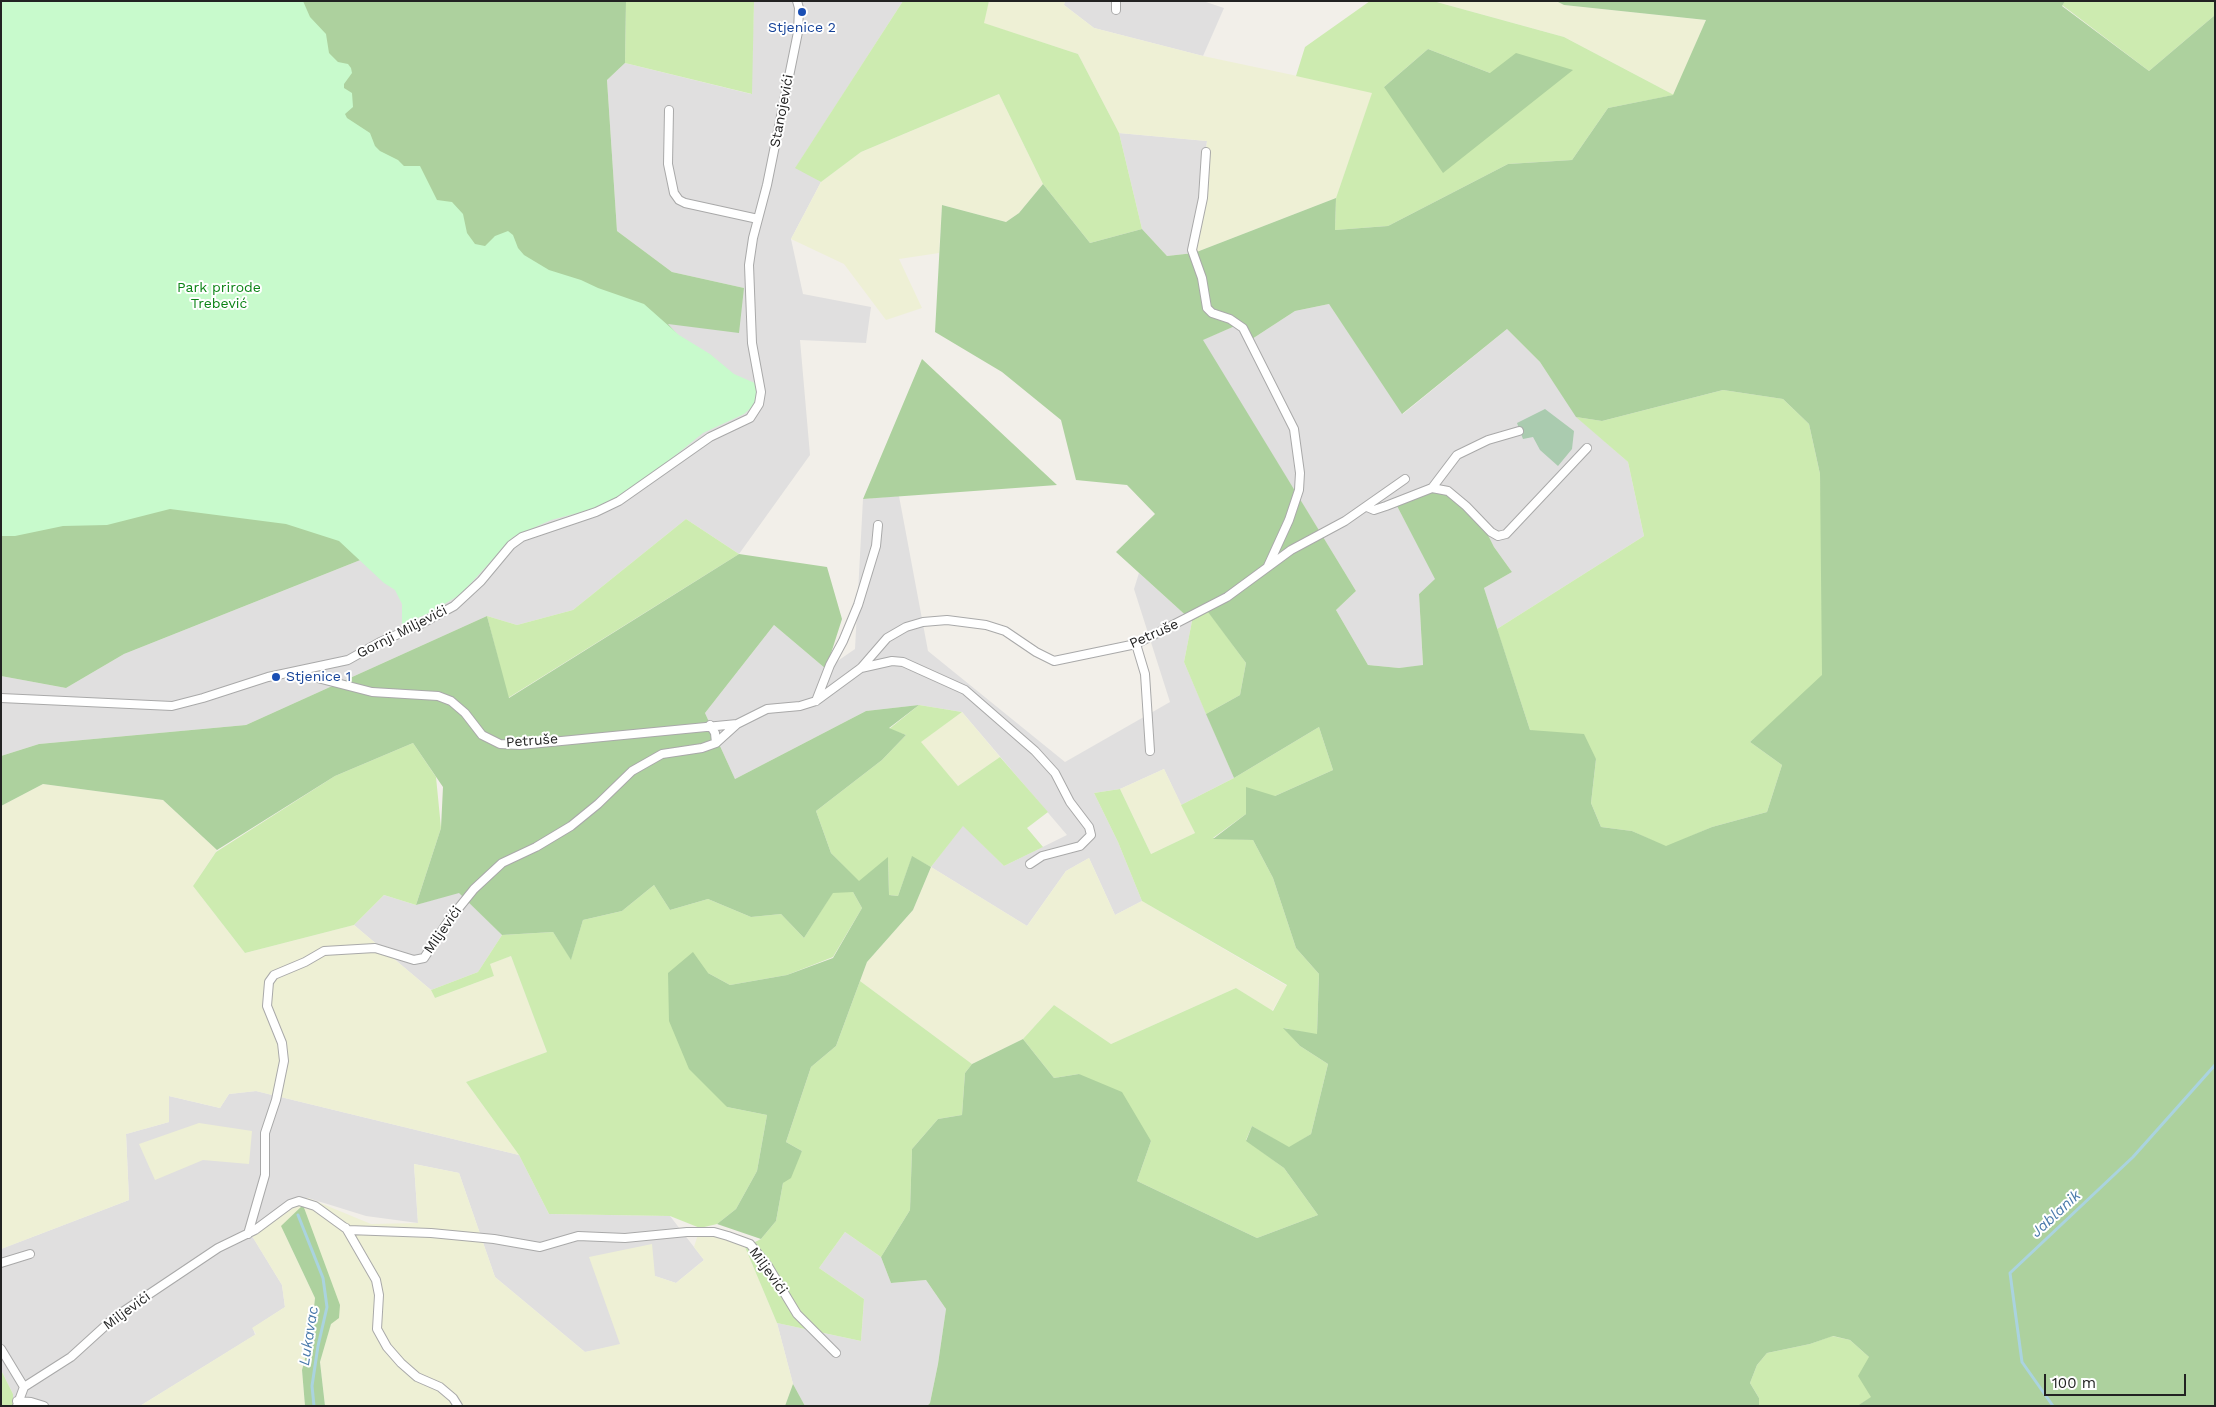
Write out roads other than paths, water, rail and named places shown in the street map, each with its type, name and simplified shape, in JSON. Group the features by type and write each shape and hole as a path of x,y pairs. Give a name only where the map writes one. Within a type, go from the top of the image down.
{"street":[{"name":"Stanojevići","path":"750,418 760,404 761,392 752,343 749,265 758,219 768,184 798,32 799,8 797,1"},
{"path":"1116,1 1116,10"},
{"path":"669,110 668,164 674,193 679,200 685,203 758,219"},
{"path":"1206,152 1203,198 1192,250 1202,278 1207,308 1212,313 1230,319 1243,328 1294,429 1300,474 1299,490 1289,520 1268,567"},
{"name":"Gornji Miljevići","path":"1,698 172,706 203,698 268,676 348,660 380,642 417,626 454,606 481,581 511,545 522,537 596,512 619,500 710,437 750,418"},
{"path":"1367,507 1374,510 1432,488 1457,455 1488,440 1519,430"},
{"path":"1432,488 1448,491 1498,536 1506,534 1587,448"},
{"name":"Petruše","path":"738,724 767,709 800,706 816,701 862,668 887,638 906,627 923,622 965,622 996,628 1005,631 1036,652 1054,661 1136,644 1227,597 1291,550 1346,521 1405,479"},
{"path":"816,701 830,665 843,641 858,605 876,546 878,525"},
{"path":"1136,644 1145,674 1150,751"},
{"name":"Petruše","path":"862,668 892,661 903,662 965,690 1035,751 1055,773 1070,802 1089,826 1090,834 1080,846 1042,856 1030,864"},
{"name":"Petruše","path":"291,672 372,692 438,696 451,702 465,713 482,735 500,744 520,745 706,726"},
{"path":"706,726 738,724"},
{"name":"Miljevići","path":"248,1234 265,1175 265,1133 276,1100 284,1061 282,1043 267,1006 269,982 274,975 305,962 324,951 336,949 375,948 414,960 424,958 449,920 474,889 502,863 536,847 571,826 598,804 632,771 662,754 702,748 716,743 738,724"},
{"path":"706,726 715,733 716,743"},
{"name":"Miljevići","path":"24,1387 71,1357 115,1317 218,1248 248,1234 290,1204 299,1201 315,1206 346,1228 369,1232 402,1231 494,1239 540,1247 578,1236 625,1238 687,1232 714,1232 740,1239 750,1244 768,1266 796,1314 836,1353"},
{"path":"346,1228 376,1280 379,1295 377,1328 387,1347 406,1368 418,1377 440,1387 453,1398 458,1406"},
{"path":"1,1263 30,1254"},
{"path":"1,1349 24,1387 17,1403 31,1402 44,1406"}],"waterway":[{"name":"Jablanik","path":"2053,1406 2022,1362 2010,1273 2133,1157 2215,1065"},
{"name":"Lukavac","path":"298,1215 323,1278 327,1307 318,1346 312,1386 314,1406"}],"place":[{"name":"Stjenice 2","path":"802,12"},
{"name":"Stjenice 1","path":"276,677"}],"park label":[{"name":"Park prirode Trebević","path":"219,296"}]}
